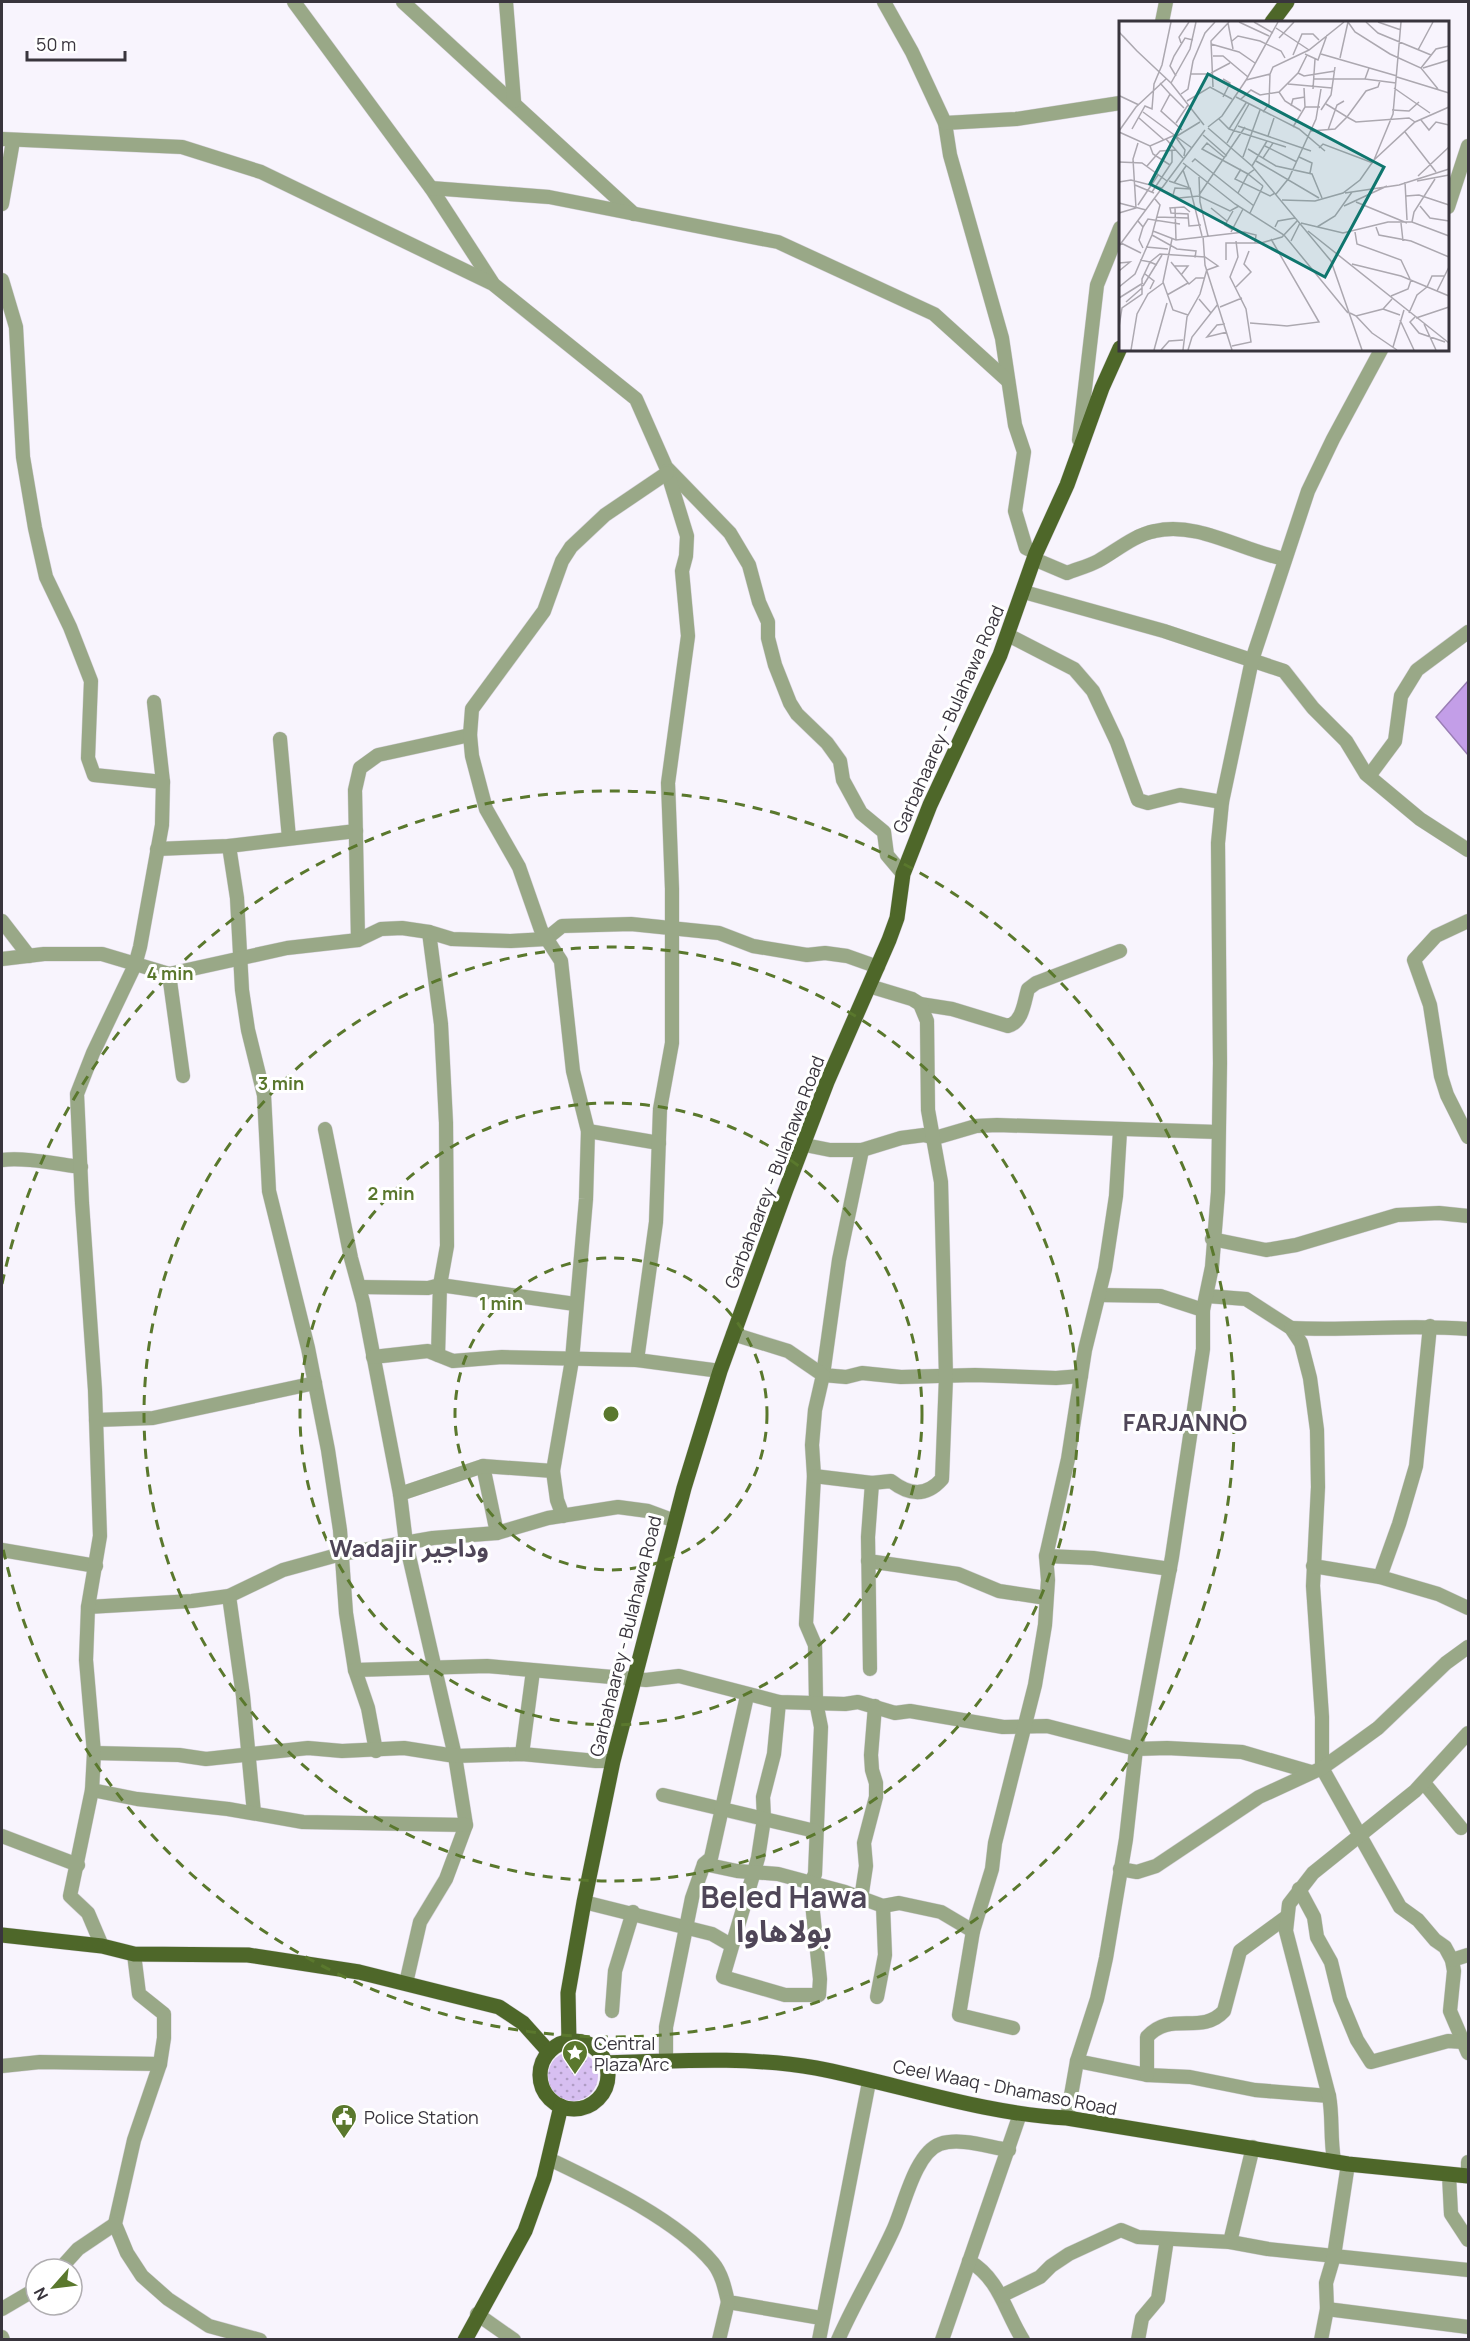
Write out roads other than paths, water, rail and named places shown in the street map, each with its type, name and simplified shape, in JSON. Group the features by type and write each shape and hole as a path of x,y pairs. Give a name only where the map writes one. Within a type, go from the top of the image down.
{"main road":[{"path":"1273,21 1287,2"},
{"name":"Garbahaarey - Bulahawa Road","path":"569,2042 568,1993 613,1761 675,1521 720,1371 827,1082 897,918 903,874 949,759 1008,635 1035,556 1067,485 1078,451 1119,350"},
{"path":"2,1935 102,1946 134,1954 248,1954 304,1961 406,1983 500,2007 523,2023 549,2052"},
{"path":"569,2042 581,2042 591,2046 605,2063 606,2084 595,2102 576,2109 561,2106 546,2096 541,2085 542,2062 549,2052 569,2042"},
{"name":"Ceel Waaq - Dhamaso Road","path":"605,2063 666,2061 778,2063 817,2068 869,2082 1020,2114 1067,2118 1341,2162 1449,2175 1468,2172"},
{"path":"465,2340 477,2314 514,2256 525,2231 549,2159 561,2106"}],"street":[{"path":"294,2 431,188 493,284"},
{"path":"404,2 634,213"},
{"path":"506,2 514,101"},
{"path":"884,2 912,52 945,123 950,155 1002,338 1015,425 1024,452 1015,511 1026,548 1035,556 1067,573 1096,562 1122,545 1154,531 1188,529 1220,538 1260,554 1285,559"},
{"path":"1162,21 1166,2"},
{"path":"945,123 1016,119 1119,104"},
{"path":"2,204 7,140 182,147 261,172 493,284 636,399 667,470 687,537 682,571 688,623 668,783 673,929 673,1033 661,1101 659,1182 653,1254 637,1360"},
{"path":"1449,204 1468,146"},
{"path":"431,188 549,197 778,242 934,314 1008,381"},
{"path":"1078,451 1097,285 1119,230"},
{"path":"2,280 16,327 23,457 35,528 46,577 70,627 91,681 88,758 94,775 163,782"},
{"path":"1067,2118 1077,2061 1100,1988 1120,1869 1136,1749 1170,1569 1203,1349 1205,1303 1218,1192 1220,1063 1218,843 1221,802 1252,660 1285,559 1317,471 1380,351"},
{"path":"563,1516 556,1500 553,1471 572,1359 575,1304 586,1199 588,1131 573,1071 564,971 561,961 546,939 536,917 519,867 486,809 470,735 472,710 544,611 562,561 571,547 605,515 667,470"},
{"path":"667,470 730,533 740,549 753,574 759,602 768,622 768,638 775,665 790,703 797,714 827,743 840,761 843,780 852,799 861,813 884,832 887,855 903,874"},
{"path":"1024,591 1164,631 1284,671 1313,708 1346,741 1369,776 1420,819 1468,850"},
{"path":"1369,776 1395,741 1401,696 1417,670 1468,632"},
{"path":"1008,635 1074,669 1093,691 1117,742 1138,800 1148,803 1180,795 1221,802"},
{"path":"102,1946 88,1913 70,1896 92,1790 94,1753 86,1660 88,1607 100,1536 96,1420 77,1094 93,1053 135,965 162,825 163,782 154,702"},
{"path":"358,940 355,790 360,768 365,762 378,755 470,735"},
{"path":"280,739 289,838"},
{"path":"157,849 229,846 356,831"},
{"path":"229,846 238,907 239,961 248,1030 264,1095 269,1191 315,1383 328,1450 355,1670 368,1708 376,1751"},
{"path":"2,921 28,956"},
{"path":"1468,921 1436,936 1414,960 1430,1005 1444,1086 1468,1137"},
{"path":"2,959 102,954 169,974 239,961 287,948 358,940 381,929 402,928 429,932 452,939 546,939 562,926 631,924 719,933 753,946 788,952 847,956 878,967"},
{"path":"429,932 441,1024 446,1123 447,1246 440,1285 438,1355"},
{"path":"869,986 906,997 920,1004 952,1009 1008,1026 1016,1024 1028,989 1036,983 1120,951"},
{"path":"169,974 183,1076"},
{"path":"814,1476 872,1483 891,1481 904,1491 920,1492 928,1492 942,1479 946,1377 941,1182 935,1138 928,1110 928,1033 920,1004"},
{"path":"805,1145 837,1150 862,1150 901,1138 924,1135 935,1138 976,1126 997,1125 1029,1124 1120,1131 1218,1132"},
{"path":"325,1129 349,1248 360,1287 400,1494 406,1543 455,1756 466,1825 446,1879 420,1922 406,1983"},
{"path":"588,1131 659,1143"},
{"path":"1013,2028 959,2015 973,1931 987,1891 997,1833 1026,1725 1045,1625 1046,1556 1070,1450 1081,1376 1099,1295 1116,1196 1120,1131"},
{"path":"779,1702 774,1754 763,1797 764,1819 753,1872 723,1977 785,1995 819,1995 820,1979 810,1884 815,1874 821,1727 816,1702 815,1645 806,1624 814,1476 813,1426 823,1375 839,1260 862,1150"},
{"path":"2,1160 19,1158 35,1163 81,1167"},
{"path":"1212,1239 1266,1250 1296,1245 1397,1215 1439,1213 1468,1216"},
{"path":"360,1287 440,1285 575,1304"},
{"path":"1099,1295 1160,1296 1205,1303 1246,1299 1291,1328 1301,1343 1310,1378 1317,1430 1318,1496 1313,1604 1323,1734 1316,1770"},
{"path":"1291,1328 1352,1330 1430,1326 1468,1329"},
{"path":"1380,1577 1416,1466 1430,1326"},
{"path":"733,1334 788,1351 823,1375 846,1377 878,1373 901,1377 975,1375 1046,1378 1081,1376"},
{"path":"373,1357 416,1351 438,1355 453,1361 502,1357 637,1360 720,1371"},
{"path":"96,1420 153,1418 315,1383"},
{"path":"400,1494 483,1466 553,1471"},
{"path":"483,1466 497,1533"},
{"path":"870,1669 868,1561 872,1483"},
{"path":"88,1607 192,1601 230,1596 283,1570 341,1554 474,1533 497,1533 534,1521 563,1516 618,1508 648,1511 675,1521"},
{"path":"2,1550 96,1566"},
{"path":"1046,1556 1093,1558 1170,1569"},
{"path":"868,1561 958,1574 999,1591 1046,1598"},
{"path":"1314,1566 1380,1577 1438,1594 1468,1608"},
{"path":"230,1596 243,1696 254,1813"},
{"path":"1120,1869 1137,1872 1156,1866 1259,1797 1316,1770 1378,1728 1437,1671 1468,1647"},
{"path":"355,1670 487,1666 646,1680 679,1676 747,1696 779,1702 845,1704 858,1702 895,1713 910,1710 1003,1727 1026,1725 1067,1730 1136,1749 1167,1748 1242,1752 1316,1770 1361,1835 1400,1907 1418,1920 1435,1940 1445,1947 1452,1960 1454,1971 1450,2011 1466,2047"},
{"path":"522,1754 533,1671"},
{"path":"666,2061 666,2027 692,1898 704,1864 711,1858 747,1696"},
{"path":"861,1899 866,1866 864,1843 876,1797 872,1755 875,1706"},
{"path":"1321,2340 1327,2308 1326,2283 1334,2256 1341,2162 1331,2141 1333,2115 1288,1944 1285,1918 1289,1904 1299,1889 1330,1857 1361,1835 1424,1783 1468,1733"},
{"path":"94,1753 179,1755 206,1759 308,1748 376,1751 423,1749 455,1756 522,1754 613,1761"},
{"path":"1424,1783 1461,1828"},
{"path":"92,1790 136,1799 254,1813 303,1822 466,1825"},
{"path":"663,1795 722,1811 815,1831"},
{"path":"2,1836 78,1865"},
{"path":"704,1864 778,1874 845,1892 883,1906 900,1903 941,1912 973,1931"},
{"path":"1299,1889 1314,1917 1322,1947 1331,1962 1340,1999 1357,2040 1371,2062 1448,2041 1466,2047"},
{"path":"584,1902 633,1912 712,1934 731,1945"},
{"path":"877,1997 885,1954 883,1906"},
{"path":"612,2011 615,1971 633,1912"},
{"path":"1147,2075 1147,2037 1165,2024 1209,2022 1218,2018 1224,2011 1240,1951 1285,1918"},
{"path":"134,1954 139,1994 164,2014 164,2038 160,2064 137,2130 115,2224 127,2253 142,2276 168,2300 209,2326 260,2340"},
{"path":"1452,1960 1468,1955"},
{"path":"1077,2061 1147,2075 1190,2077 1255,2090 1329,2096"},
{"path":"2,2066 40,2062 160,2064"},
{"path":"819,2340 821,2318 869,2082"},
{"path":"942,2340 1020,2114"},
{"path":"838,2340 860,2291 895,2227 906,2192 923,2161 938,2145 955,2141 1009,2150"},
{"path":"1230,2242 1253,2147"},
{"path":"549,2159 617,2191 691,2242 715,2265 724,2285 728,2302 719,2340"},
{"path":"1449,2175 1451,2214 1468,2240"},
{"path":"71,2257 78,2249 115,2224"},
{"path":"1001,2296 1040,2277 1069,2254 1121,2230 1138,2237 1230,2242 1468,2270"},
{"path":"1138,2340 1142,2318 1158,2299 1167,2240"},
{"path":"969,2261 983,2269 1001,2296 1023,2340"},
{"path":"2,2309 24,2296"},
{"path":"728,2302 821,2318"},
{"path":"1327,2308 1468,2327"},
{"path":"477,2314 514,2340"}],"place":[{"name":"Central Plaza Arc","path":"575,2076"},
{"name":"Police Station","path":"344,2140"}],"district":[{"name":"FARJANNO","path":"1185,1421"},
{"name":"Wadajir وداجير","path":"409,1547"},
{"name":"Beled Hawa بولاهاوا","path":"784,1913"}]}
